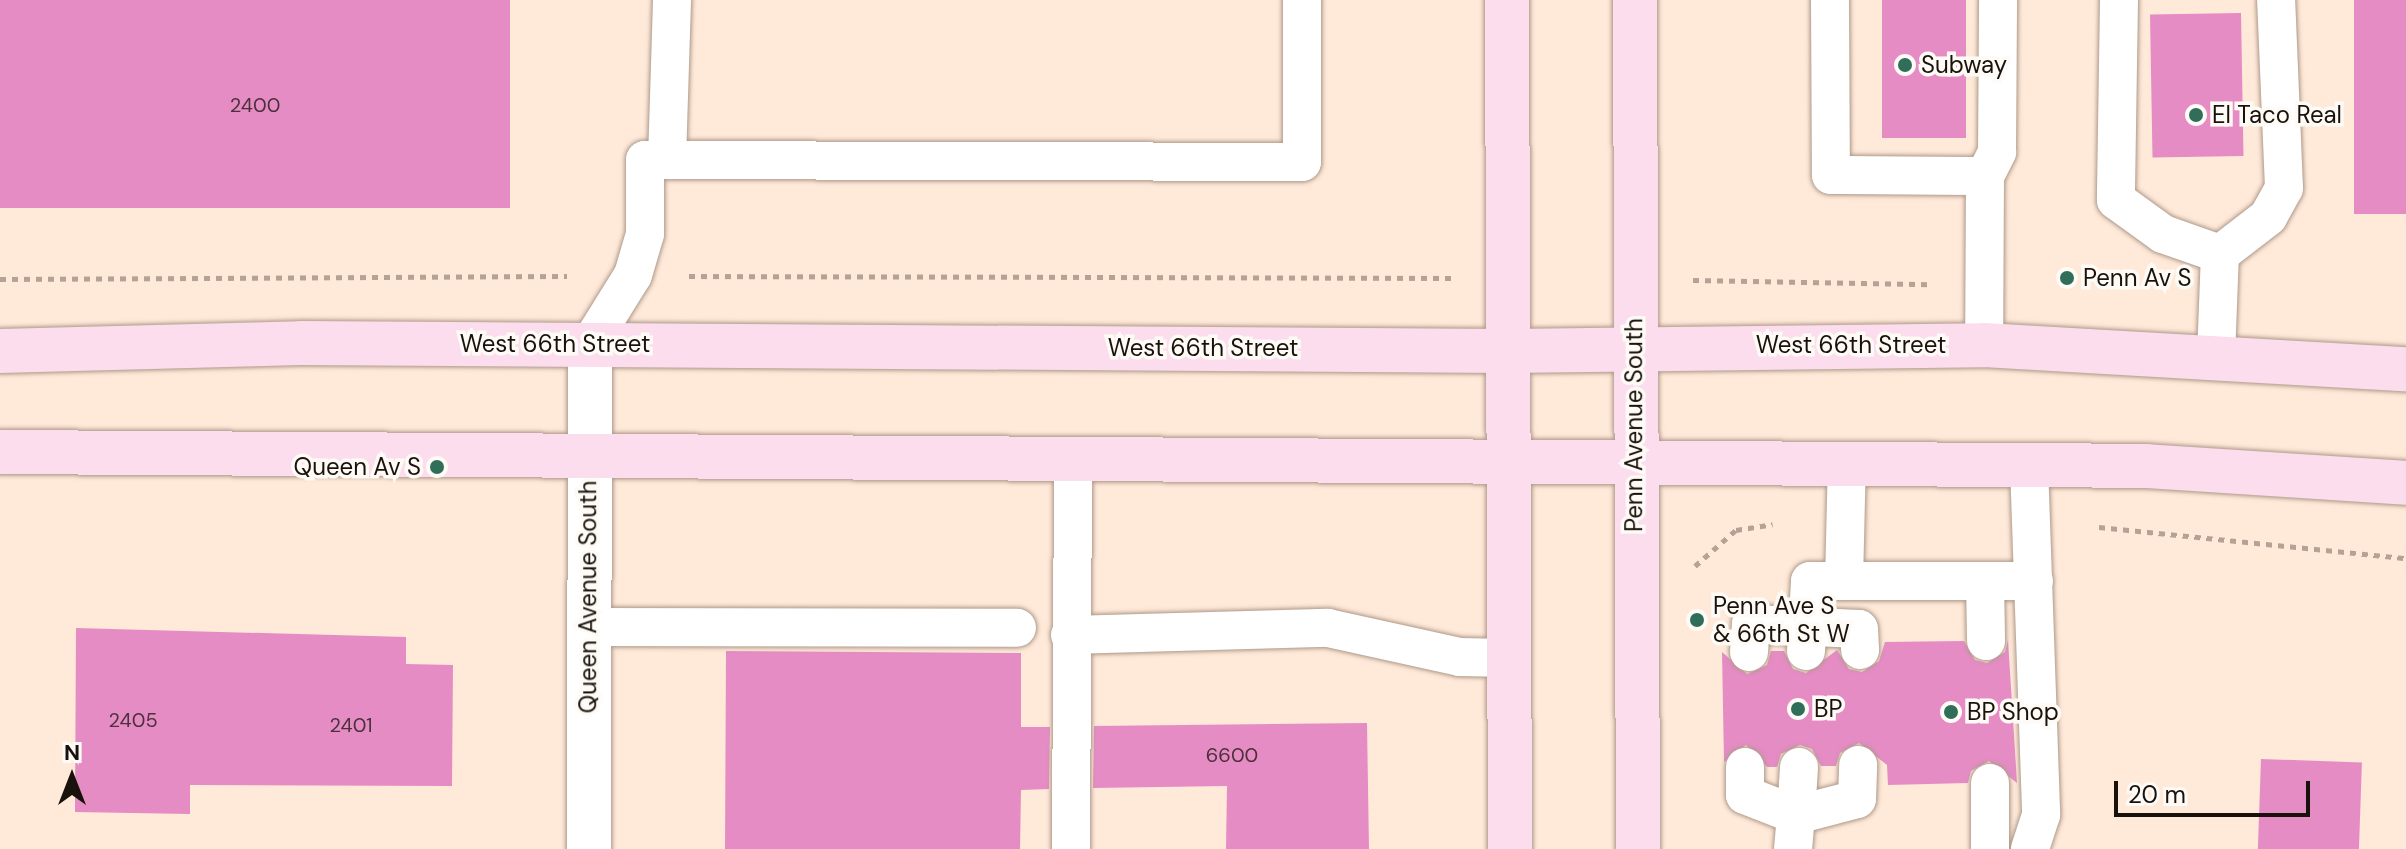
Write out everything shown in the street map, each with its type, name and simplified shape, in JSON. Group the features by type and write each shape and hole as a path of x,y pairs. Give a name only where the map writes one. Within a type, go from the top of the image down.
{"main road":[{"path":"1507,0 1510,849"},
{"name":"Penn Avenue South","path":"1635,0 1633,566 1638,849"},
{"name":"West 66th Street","path":"0,351 590,344 1506,351 1634,344 1984,345 2406,369"},
{"path":"0,452 588,460 1073,460 1507,467 1634,461 1847,462 2029,465 2406,483"}],"street":[{"name":"Queen Avenue South","path":"589,849 590,344"}],"lane":[{"path":"667,160 672,0"},
{"path":"590,344 633,275 645,234 645,160 1302,162 1302,0"},
{"path":"1830,0 1831,175 1985,176"},
{"path":"1984,345 1985,176 1997,152 1998,0"},
{"path":"2119,0 2116,200 2163,234 2220,254"},
{"path":"2220,254 2268,217 2284,188 2276,0"},
{"path":"2216,357 2220,254"},
{"path":"1071,849 1073,460"},
{"path":"1844,581 1847,462"},
{"path":"2029,465 2041,815 2030,849"},
{"path":"1806,639 1810,581 2034,581"},
{"path":"1985,581 1986,641"},
{"path":"1749,652 1751,624 1806,639 1859,629 1860,650"},
{"path":"588,627 1017,628"},
{"path":"1070,635 1328,628 1460,657 1509,658"},
{"path":"1795,832 1857,799 1858,765"},
{"path":"1745,767 1745,795 1795,832"},
{"path":"1795,832 1799,767"},
{"path":"1990,783 1990,849"}],"path":[{"path":"0,279 633,275 1438,278"},
{"path":"1633,566 1701,566"}],"building":[{"path":"0,0 510,0 510,208 0,208"},
{"path":"1882,0 1966,0 1966,138 1882,138"},
{"path":"2354,0 2406,0 2406,214 2354,214"},
{"path":"2241,13 2243,156 2153,158 2150,15"},
{"path":"76,628 406,637 406,664 453,665 452,786 190,785 190,814 75,812"},
{"path":"2008,640 2017,783 1989,761 1971,771 1968,783 1888,785 1887,765 1859,743 1840,753 1836,766 1821,766 1812,749 1800,745 1781,754 1777,767 1767,767 1746,745 1724,762 1722,652 1747,674 1767,665 1771,651 1784,651 1793,669 1806,673 1837,650 1849,669 1862,672 1879,661 1885,642 1964,641 1975,660 1987,663 2005,652"},
{"path":"726,651 1021,653 1021,727 1050,727 1049,789 1021,790 1020,849 725,849"},
{"path":"1367,723 1369,849 1226,849 1227,786 1093,788 1094,726"},
{"path":"2261,759 2362,763 2359,849 2258,849"}],"place":[{"name":"Subway","path":"1905,65"},
{"name":"El Taco Real","path":"2196,115"},
{"name":"Penn Av S","path":"2067,278"},
{"name":"Queen Av S","path":"437,467"},
{"name":"Penn Ave S & 66th St W","path":"1697,620"},
{"name":"BP","path":"1798,709"},
{"name":"BP Shop","path":"1951,712"}]}
